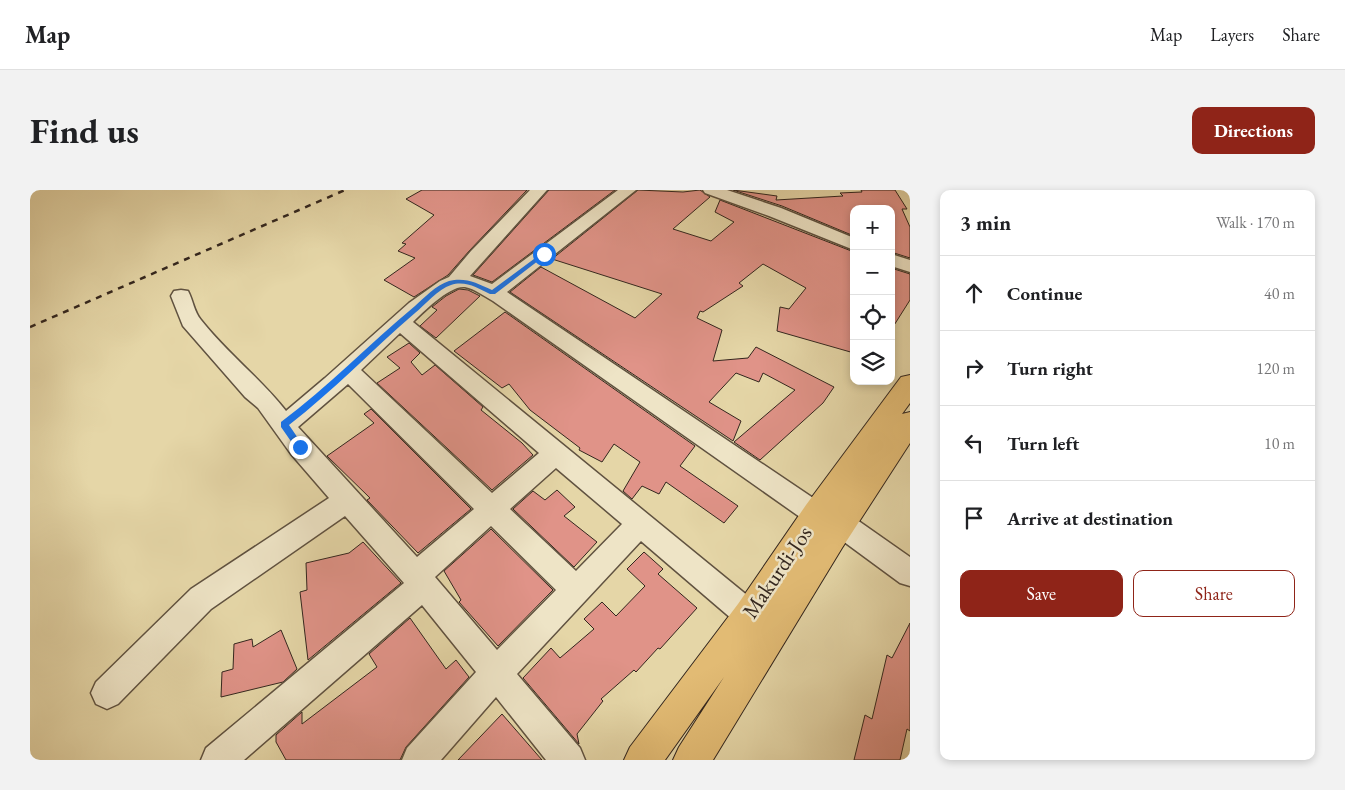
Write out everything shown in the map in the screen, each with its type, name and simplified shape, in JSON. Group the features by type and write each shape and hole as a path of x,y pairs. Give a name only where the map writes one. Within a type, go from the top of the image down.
{"highway":[{"name":"Makurdi-Jos","path":"692,760 829,519 910,384"},
{"name":"Makurdi-Jos","path":"643,760 749,615 910,422"}],"street":[{"path":"456,281 539,190"},
{"path":"493,293 628,190"},
{"path":"711,190 775,212 850,243"},
{"path":"895,261 910,266"},
{"path":"284,425 311,404 400,322 438,290 448,283 456,281 472,283 493,293 910,573"},
{"path":"181,296 190,321 253,391 266,402 300,447 420,580 495,674 568,760"},
{"path":"400,322 749,615"},
{"path":"348,371 576,590"},
{"path":"218,760 420,580 492,509 556,453"},
{"path":"107,693 201,599 347,500"},
{"path":"420,760 495,674 640,524"}],"building":[{"path":"422,190 527,190 448,275 414,297 384,280 415,258 398,251 406,244 402,243 434,215 406,199"},
{"path":"549,190 615,190 492,282 473,275"},
{"path":"638,190 683,192 700,190 710,197 673,229 711,241 734,222 715,212 720,200 850,250 850,352 777,331 780,307 789,309 806,288 763,264 739,283 743,286 703,312 700,311 697,318 722,330 713,361 748,358 756,347 834,387 823,403 760,460 734,442 795,390 763,373 759,382 736,373 709,402 741,421 733,441 510,292 541,267 635,318 662,294 552,259"},
{"path":"733,190 777,196 776,200 843,196 840,193 862,192 861,190 895,190 907,209 902,209 910,227 910,258 895,253 895,205 850,205 850,234 782,206"},
{"path":"895,269 910,274 910,300 895,324"},
{"path":"459,289 468,290 480,296 436,338 420,326 437,310 432,307"},
{"path":"505,312 695,446 680,466 738,506 724,523 666,482 659,494 642,486 632,499 623,491 640,462 614,444 602,462 579,450 580,448 530,410 509,384 502,388 454,351"},
{"path":"409,343 420,353 411,362 422,375 435,365 483,407 481,410 522,443 533,455 492,490 377,383 400,368 387,357"},
{"path":"371,409 471,509 418,553 367,500 370,498 327,456 374,423 364,414"},
{"path":"557,490 575,507 564,516 597,542 574,567 513,509 533,491 545,500"},
{"path":"491,529 553,590 498,646 459,602 461,600 444,571"},
{"path":"363,542 401,583 308,660 300,592 307,590 306,563 349,553"},
{"path":"644,552 663,569 658,574 697,608 660,649 658,648 636,672 634,670 601,699 603,701 577,734 579,744 523,678 551,648 560,658 594,629 584,619 602,602 616,616 645,586 627,569"},
{"path":"410,618 446,669 456,660 469,677 406,747 400,760 286,760 276,742 276,735 302,712 302,724 377,667 369,654"},
{"path":"910,623 910,731 907,729 900,760 854,760 865,715 872,719 887,655 892,658"},
{"path":"281,630 297,669 283,682 221,697 222,672 233,669 234,644 252,639 253,647"},
{"path":"502,714 542,760 458,760"}],"railway":[{"path":"30,327 345,190"}],"route":[{"path":"300,447 284,425 311,404 393,328 438,290 448,283 467,281 493,293 544,254"}]}
